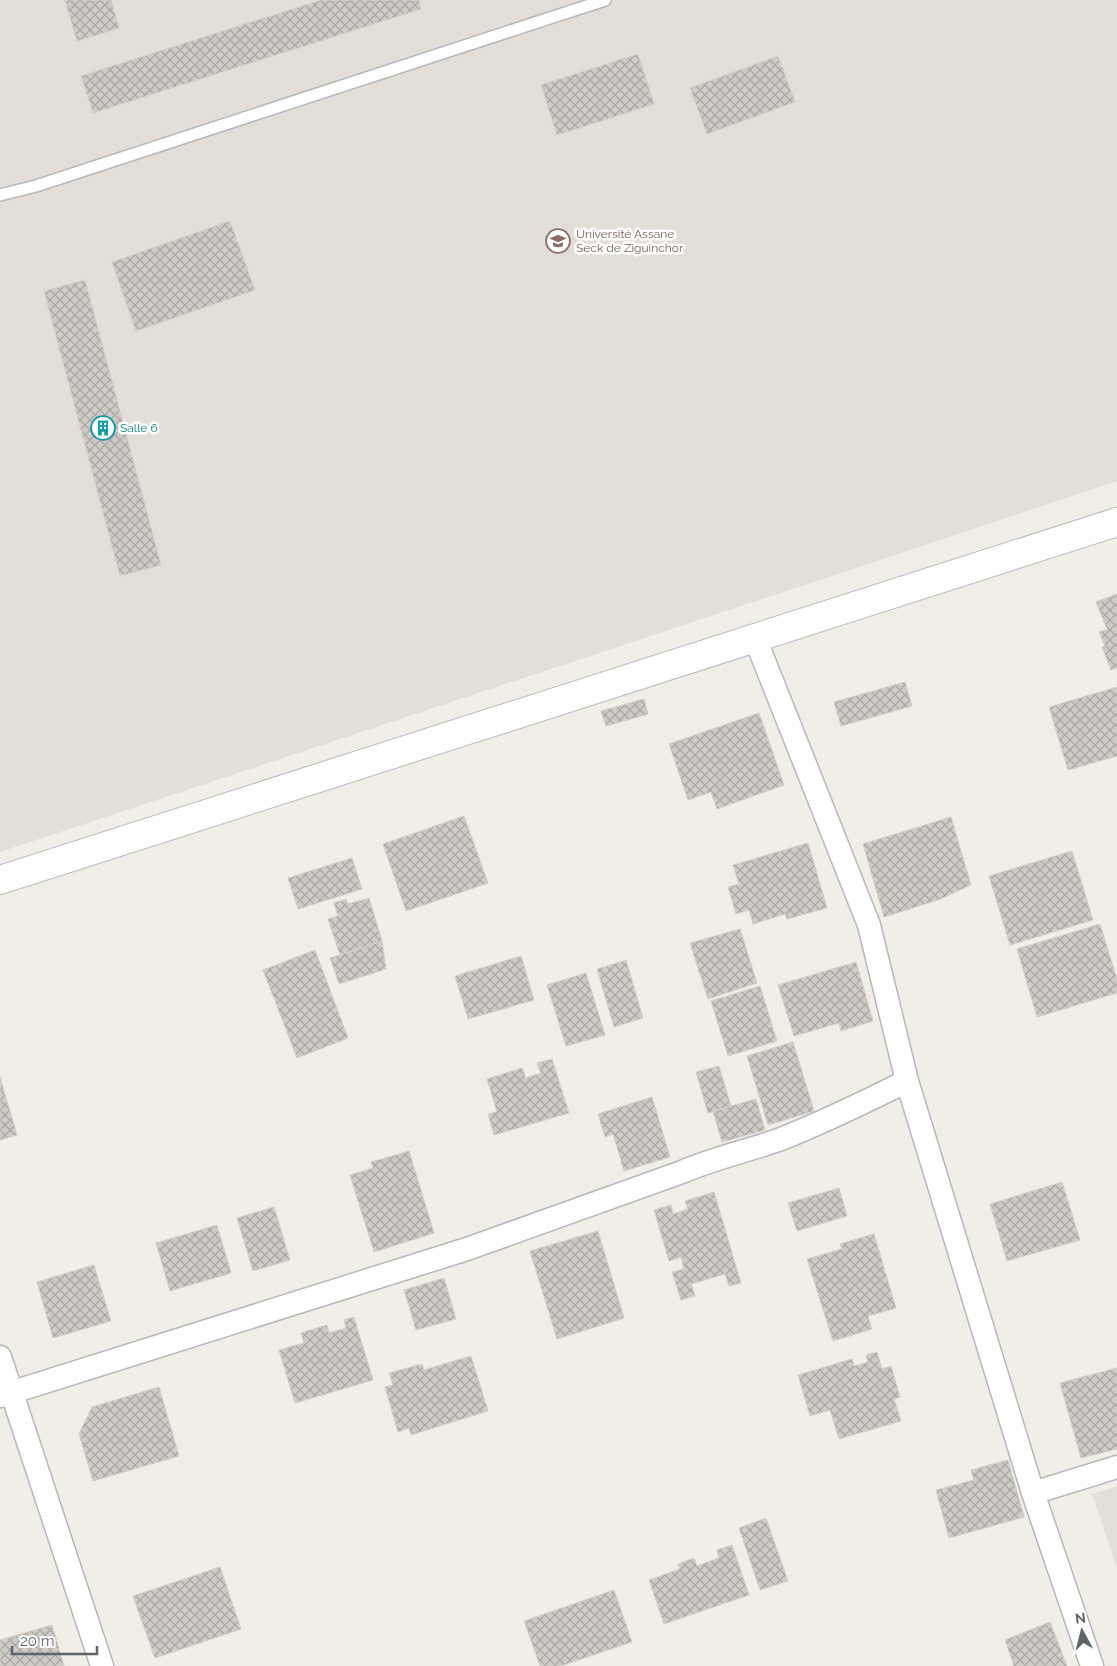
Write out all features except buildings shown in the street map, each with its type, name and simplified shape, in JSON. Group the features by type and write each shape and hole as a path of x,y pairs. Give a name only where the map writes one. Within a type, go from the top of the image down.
{"street":[{"path":"0,880 1117,522"},
{"path":"755,638 869,925 907,1081 1034,1493 1092,1666"},
{"path":"6,1394 467,1249 682,1172 707,1161 779,1140 834,1117 907,1081"},
{"path":"0,1357 6,1394 102,1666"},
{"path":"1034,1493 1117,1467"}],"lane":[{"path":"0,195 45,183 605,0"}],"shaded area":[{"name":"Université Assane Seck de Ziguinchor","path":"0,0 1117,0 1117,481 0,852"},
{"path":"1117,1486 1117,1569 1092,1494"}],"place":[{"name":"Université Assane Seck de Ziguinchor","path":"558,241"},
{"name":"Salle 6","path":"103,428"}]}
